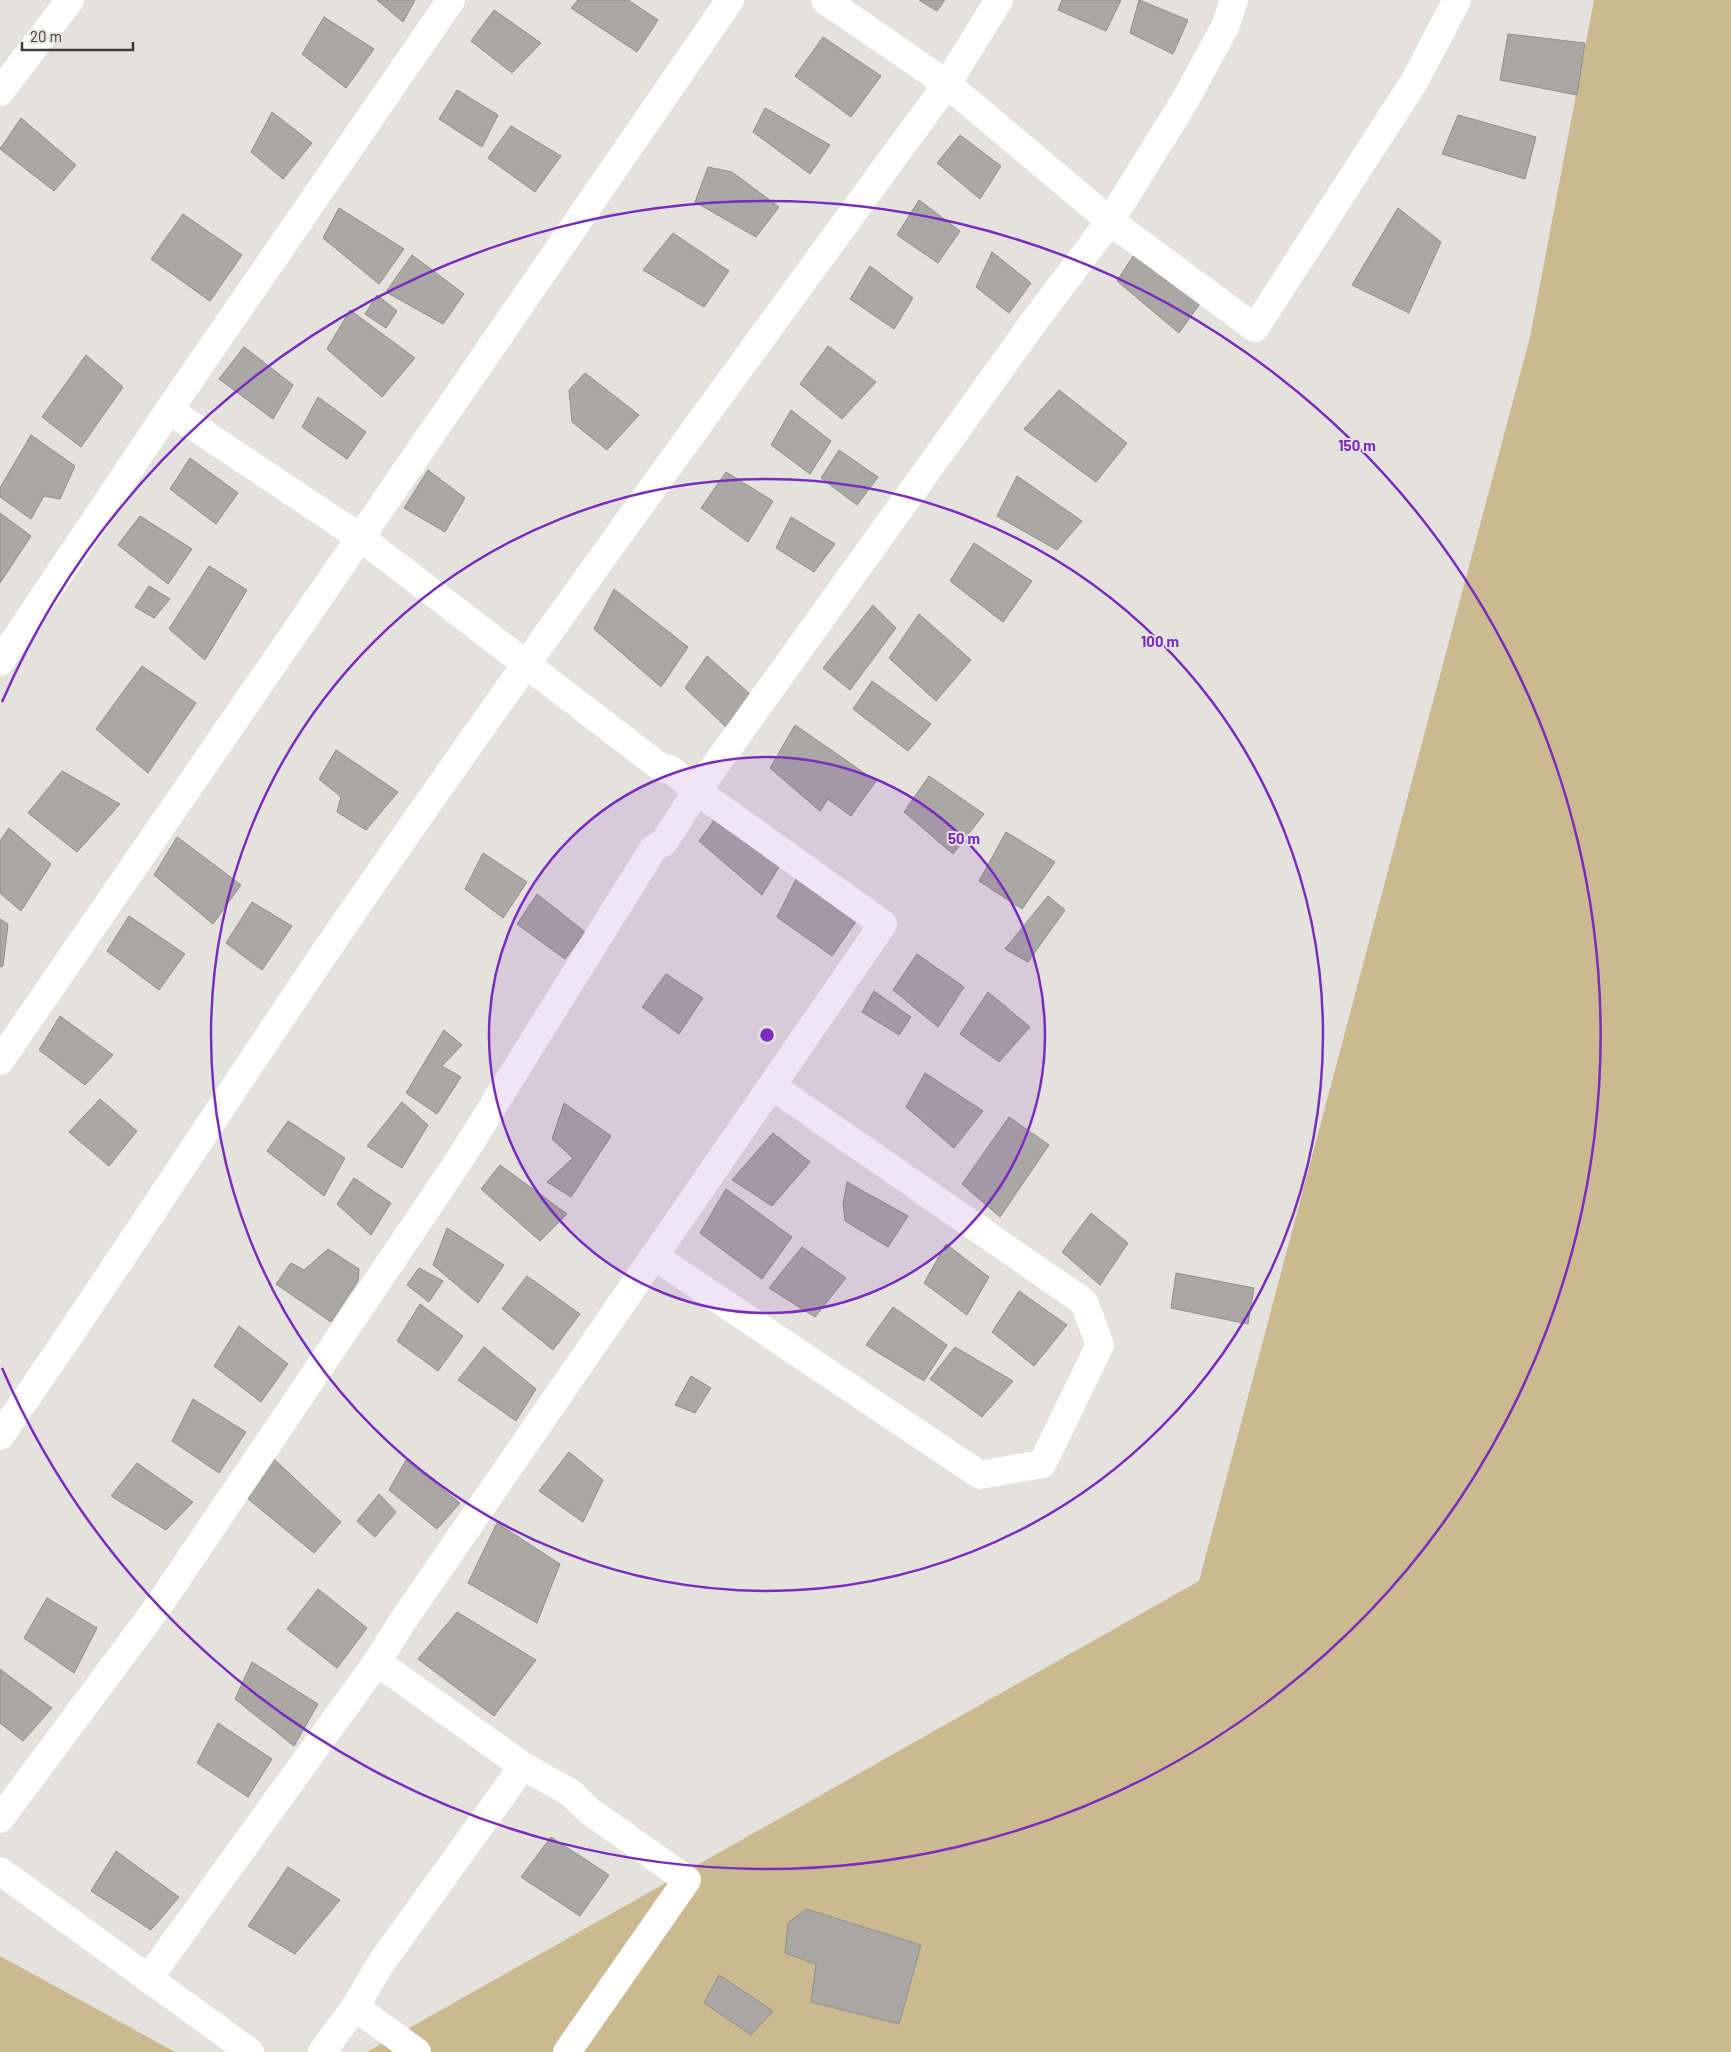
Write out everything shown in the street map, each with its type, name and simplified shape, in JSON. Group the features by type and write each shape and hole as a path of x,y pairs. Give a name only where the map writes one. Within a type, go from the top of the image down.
{"street":[{"path":"0,92 70,0"},
{"path":"0,662 169,410 451,0"},
{"path":"0,1061 730,0"},
{"path":"825,0 947,84 1110,221 1256,328 1414,82 1457,0"},
{"path":"0,1436 60,1350 340,930 525,663 947,84 999,0"},
{"path":"0,1819 157,1608 460,1160 653,849 664,842 697,791 1027,331 1110,221 1184,102 1224,27 1234,0"},
{"path":"148,1978 377,1662 402,1622 883,924 697,791 670,769 663,769 361,538 169,410"},
{"path":"654,1256 980,1475 1042,1464 1100,1346 1084,1302 772,1086"},
{"path":"377,1662 524,1766 571,1793 588,1810 687,1880 567,2052"},
{"path":"322,2052 355,2007 381,1963 524,1766"},
{"path":"0,1871 250,2052"},
{"path":"355,2007 417,2052"}],"shaded area":[{"path":"1594,0 1731,0 1731,2052 367,2052 1199,1581 1530,337"},
{"path":"0,1956 175,2052 0,2052"}],"building":[{"path":"377,0 415,0 403,22"},
{"path":"578,0 628,0 658,20 637,52 571,8"},
{"path":"919,0 945,0 937,11"},
{"path":"1062,0 1121,0 1106,31 1058,10"},
{"path":"1139,0 1188,20 1173,54 1130,33"},
{"path":"494,10 541,43 512,73 471,41"},
{"path":"324,17 374,49 346,88 302,54"},
{"path":"1508,34 1585,43 1577,95 1500,80"},
{"path":"823,37 881,76 851,117 795,76"},
{"path":"457,90 498,115 482,147 439,119"},
{"path":"765,108 830,145 810,174 753,132"},
{"path":"272,112 312,143 283,179 251,152"},
{"path":"1458,115 1536,137 1525,179 1442,154"},
{"path":"21,118 76,165 54,191 0,149"},
{"path":"511,126 561,156 535,192 488,158"},
{"path":"960,135 1001,166 980,199 937,163"},
{"path":"708,167 732,172 779,207 756,237 695,202"},
{"path":"919,200 960,231 938,263 897,235"},
{"path":"339,208 404,249 379,284 323,238"},
{"path":"1398,208 1441,242 1409,313 1352,285"},
{"path":"183,214 242,255 210,301 151,259"},
{"path":"673,233 729,271 704,307 643,270"},
{"path":"1137,250 1201,302 1179,333 1117,281"},
{"path":"992,252 1031,283 1009,313 976,287"},
{"path":"412,255 464,294 443,324 386,292"},
{"path":"870,266 913,298 894,329 850,299"},
{"path":"377,295 397,311 386,328 365,314"},
{"path":"350,310 415,358 382,397 327,349"},
{"path":"828,346 876,382 842,419 800,384"},
{"path":"244,347 293,385 273,419 219,379"},
{"path":"86,355 123,387 81,447 42,417"},
{"path":"585,373 639,415 607,450 572,422 569,390"},
{"path":"1059,390 1127,443 1096,482 1024,429"},
{"path":"318,397 366,432 347,459 302,427"},
{"path":"791,410 831,441 810,474 771,445"},
{"path":"31,435 75,466 60,499 44,496 31,519 0,497 0,488"},
{"path":"839,450 878,477 857,505 821,478"},
{"path":"190,458 238,493 216,524 170,489"},
{"path":"428,470 465,498 445,532 404,508"},
{"path":"726,472 773,501 748,542 701,508"},
{"path":"1017,476 1082,521 1057,550 997,516"},
{"path":"0,513 31,536 0,583"},
{"path":"140,516 192,549 168,584 118,545"},
{"path":"791,517 835,544 814,572 776,548"},
{"path":"974,543 1032,581 1003,622 950,581"},
{"path":"209,566 247,590 205,660 169,629"},
{"path":"149,586 170,599 154,618 135,607"},
{"path":"614,589 688,647 661,687 594,629"},
{"path":"873,605 896,628 850,690 823,668"},
{"path":"919,614 971,660 936,701 889,658"},
{"path":"707,656 750,694 726,727 685,688"},
{"path":"142,666 196,703 148,773 96,729"},
{"path":"872,681 931,724 908,751 853,709"},
{"path":"795,725 876,781 851,816 828,799 820,811 770,768"},
{"path":"336,750 398,792 366,830 337,812 341,797 319,779"},
{"path":"62,771 120,804 77,852 28,813"},
{"path":"929,776 984,814 953,854 904,812"},
{"path":"718,815 783,860 762,895 699,841"},
{"path":"9,828 51,864 21,911 0,893 0,841"},
{"path":"1006,832 1055,862 1022,909 979,881"},
{"path":"177,837 241,885 213,924 154,875"},
{"path":"483,853 527,882 503,918 465,889"},
{"path":"797,877 857,920 832,956 777,917"},
{"path":"537,894 585,932 565,959 517,924"},
{"path":"1048,896 1065,910 1028,962 1005,949"},
{"path":"252,902 292,926 262,970 226,943"},
{"path":"129,916 185,954 159,990 107,951"},
{"path":"0,919 8,924 3,966 0,967"},
{"path":"917,954 964,987 938,1027 893,990"},
{"path":"666,974 703,998 679,1034 642,1007"},
{"path":"874,991 911,1017 899,1035 862,1012"},
{"path":"988,992 1030,1027 999,1062 960,1034"},
{"path":"60,1016 113,1055 85,1085 39,1050"},
{"path":"444,1030 462,1045 442,1066 461,1077 437,1114 406,1093"},
{"path":"925,1073 983,1111 954,1148 906,1107"},
{"path":"100,1099 137,1131 109,1166 69,1132"},
{"path":"402,1102 428,1125 402,1168 367,1146"},
{"path":"564,1103 611,1136 571,1197 547,1182 573,1158 552,1139"},
{"path":"1009,1117 1049,1145 1000,1217 962,1184"},
{"path":"288,1121 345,1158 324,1196 267,1151"},
{"path":"773,1133 810,1162 772,1206 732,1180"},
{"path":"500,1165 567,1214 540,1241 481,1189"},
{"path":"354,1178 391,1203 371,1235 337,1204"},
{"path":"847,1182 908,1216 888,1247 845,1221 843,1203"},
{"path":"726,1189 792,1237 762,1279 700,1233"},
{"path":"1091,1213 1128,1243 1100,1285 1062,1252"},
{"path":"447,1228 504,1265 478,1303 433,1265"},
{"path":"946,1244 989,1277 967,1315 924,1283"},
{"path":"802,1247 846,1278 815,1317 769,1288"},
{"path":"328,1249 359,1269 358,1281 331,1322 276,1284 291,1263 304,1270"},
{"path":"419,1268 443,1281 429,1302 407,1285"},
{"path":"1176,1273 1254,1288 1248,1324 1171,1308"},
{"path":"527,1276 580,1314 553,1350 502,1309"},
{"path":"1019,1291 1067,1325 1034,1366 992,1332"},
{"path":"420,1304 463,1336 438,1371 397,1341"},
{"path":"893,1307 947,1345 924,1381 866,1345"},
{"path":"239,1326 288,1364 261,1402 214,1366"},
{"path":"484,1347 536,1389 516,1421 458,1380"},
{"path":"955,1347 1013,1381 982,1417 930,1379"},
{"path":"691,1376 711,1388 695,1413 675,1405"},
{"path":"193,1399 246,1432 219,1473 172,1441"},
{"path":"569,1452 603,1480 583,1522 539,1491"},
{"path":"274,1459 341,1522 314,1553 247,1498"},
{"path":"406,1460 460,1503 437,1529 389,1490"},
{"path":"137,1463 193,1502 166,1530 111,1496"},
{"path":"379,1494 396,1512 375,1537 357,1521"},
{"path":"497,1523 560,1564 537,1623 468,1583"},
{"path":"318,1589 367,1628 337,1668 287,1629"},
{"path":"47,1598 97,1628 74,1673 24,1638"},
{"path":"457,1612 536,1660 494,1716 418,1659"},
{"path":"252,1662 318,1704 294,1746 235,1699"},
{"path":"0,1669 52,1708 23,1741 0,1723"},
{"path":"218,1723 272,1759 248,1797 197,1763"},
{"path":"551,1837 609,1875 580,1916 521,1877"},
{"path":"116,1851 179,1897 151,1930 91,1891"},
{"path":"288,1867 340,1900 295,1954 248,1926"},
{"path":"806,1909 921,1945 899,2024 811,2002 816,1964 785,1953 788,1923"},
{"path":"719,1975 773,2011 751,2035 704,2003"}]}
